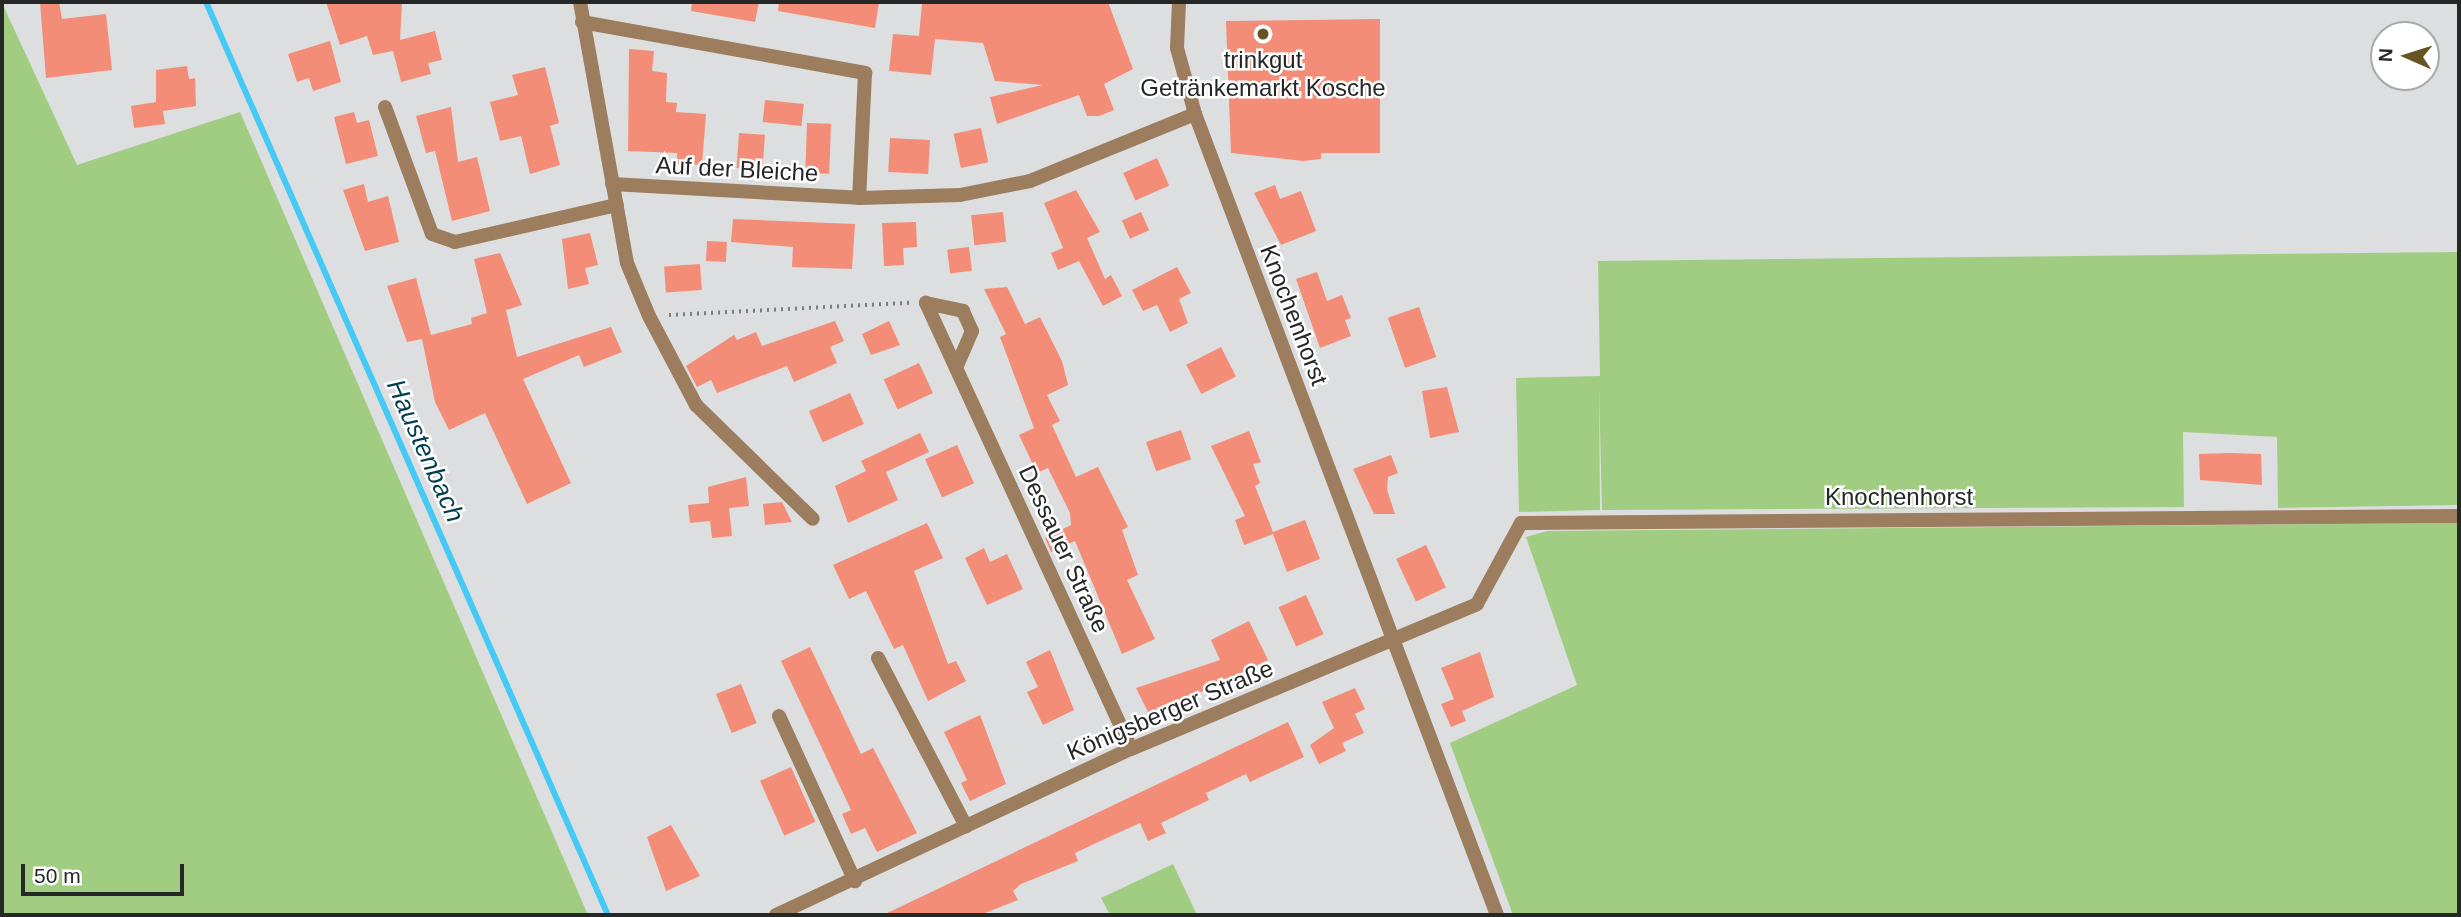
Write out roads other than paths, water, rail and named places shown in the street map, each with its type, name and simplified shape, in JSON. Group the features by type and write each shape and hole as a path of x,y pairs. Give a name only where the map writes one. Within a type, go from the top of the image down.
{"street":[{"path":"580,2 627,263 649,316 696,405 813,519"},
{"name":"Knochenhorst","path":"1179,2 1177,48 1195,114 1497,915"},
{"path":"582,22 864,73 859,198"},
{"path":"385,107 432,234 455,242 617,205"},
{"name":"Auf der Bleiche","path":"612,184 859,198 960,195 1030,181 1195,114"},
{"name":"Dessauer Straße","path":"956,368 972,331 963,311 926,303 1131,749"},
{"name":"Knochenhorst","path":"1393,638 1478,604 1521,523 2459,516"},
{"name":"Königsberger Straße","path":"776,915 855,881 1131,749 1393,638"},
{"path":"878,657 966,826"},
{"path":"779,716 855,881"}],"waterway":[{"name":"Haustenbach","path":"206,2 608,915"}],"place":[{"name":"trinkgut Getränkemarkt Kosche","path":"1263,34"}]}
